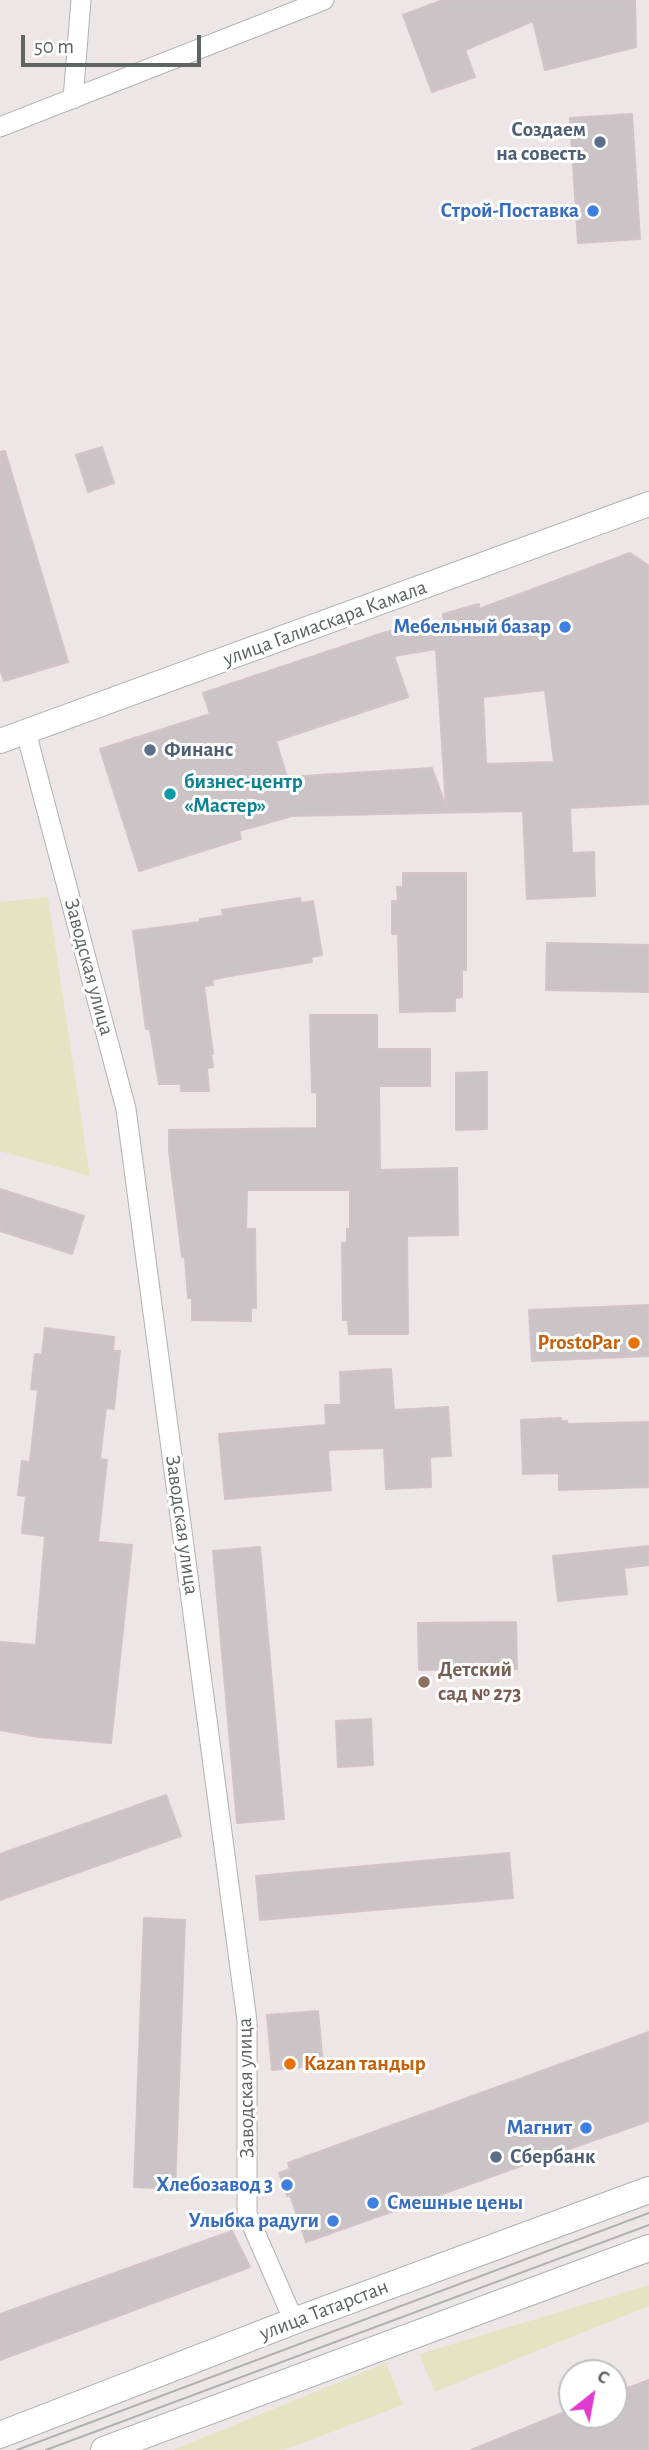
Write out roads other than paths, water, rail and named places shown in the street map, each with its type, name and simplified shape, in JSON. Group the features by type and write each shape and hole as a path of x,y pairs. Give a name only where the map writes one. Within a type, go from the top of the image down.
{"main road":[{"name":"улица Татарстан","path":"0,2435 294,2321 649,2190"},
{"path":"104,2450 649,2248"}],"street":[{"path":"73,99 80,0"},
{"path":"0,127 324,0"},
{"name":"улица Галиаскара Камала","path":"0,741 649,504"},
{"name":"Заводская улица","path":"26,732 126,1109 247,2021 247,2214 294,2321"}],"tram line":[{"path":"17,2450 649,2213"},
{"path":"46,2450 649,2225"}],"place":[{"name":"Создаем на совесть","path":"600,142"},
{"name":"Строй-Поставка","path":"593,211"},
{"name":"Мебельный базар","path":"565,627"},
{"name":"Финанс","path":"150,750"},
{"name":"бизнес-центр «Мастер»","path":"170,794"},
{"name":"ProstoPar","path":"634,1343"},
{"name":"Детский сад № 273","path":"424,1682"},
{"name":"Kazan тандыр","path":"290,2064"},
{"name":"Магнит","path":"586,2128"},
{"name":"Сбербанк","path":"496,2157"},
{"name":"Хлебозавод 3","path":"287,2185"},
{"name":"Смешные цены","path":"373,2203"},
{"name":"Улыбка радуги","path":"333,2221"}]}
